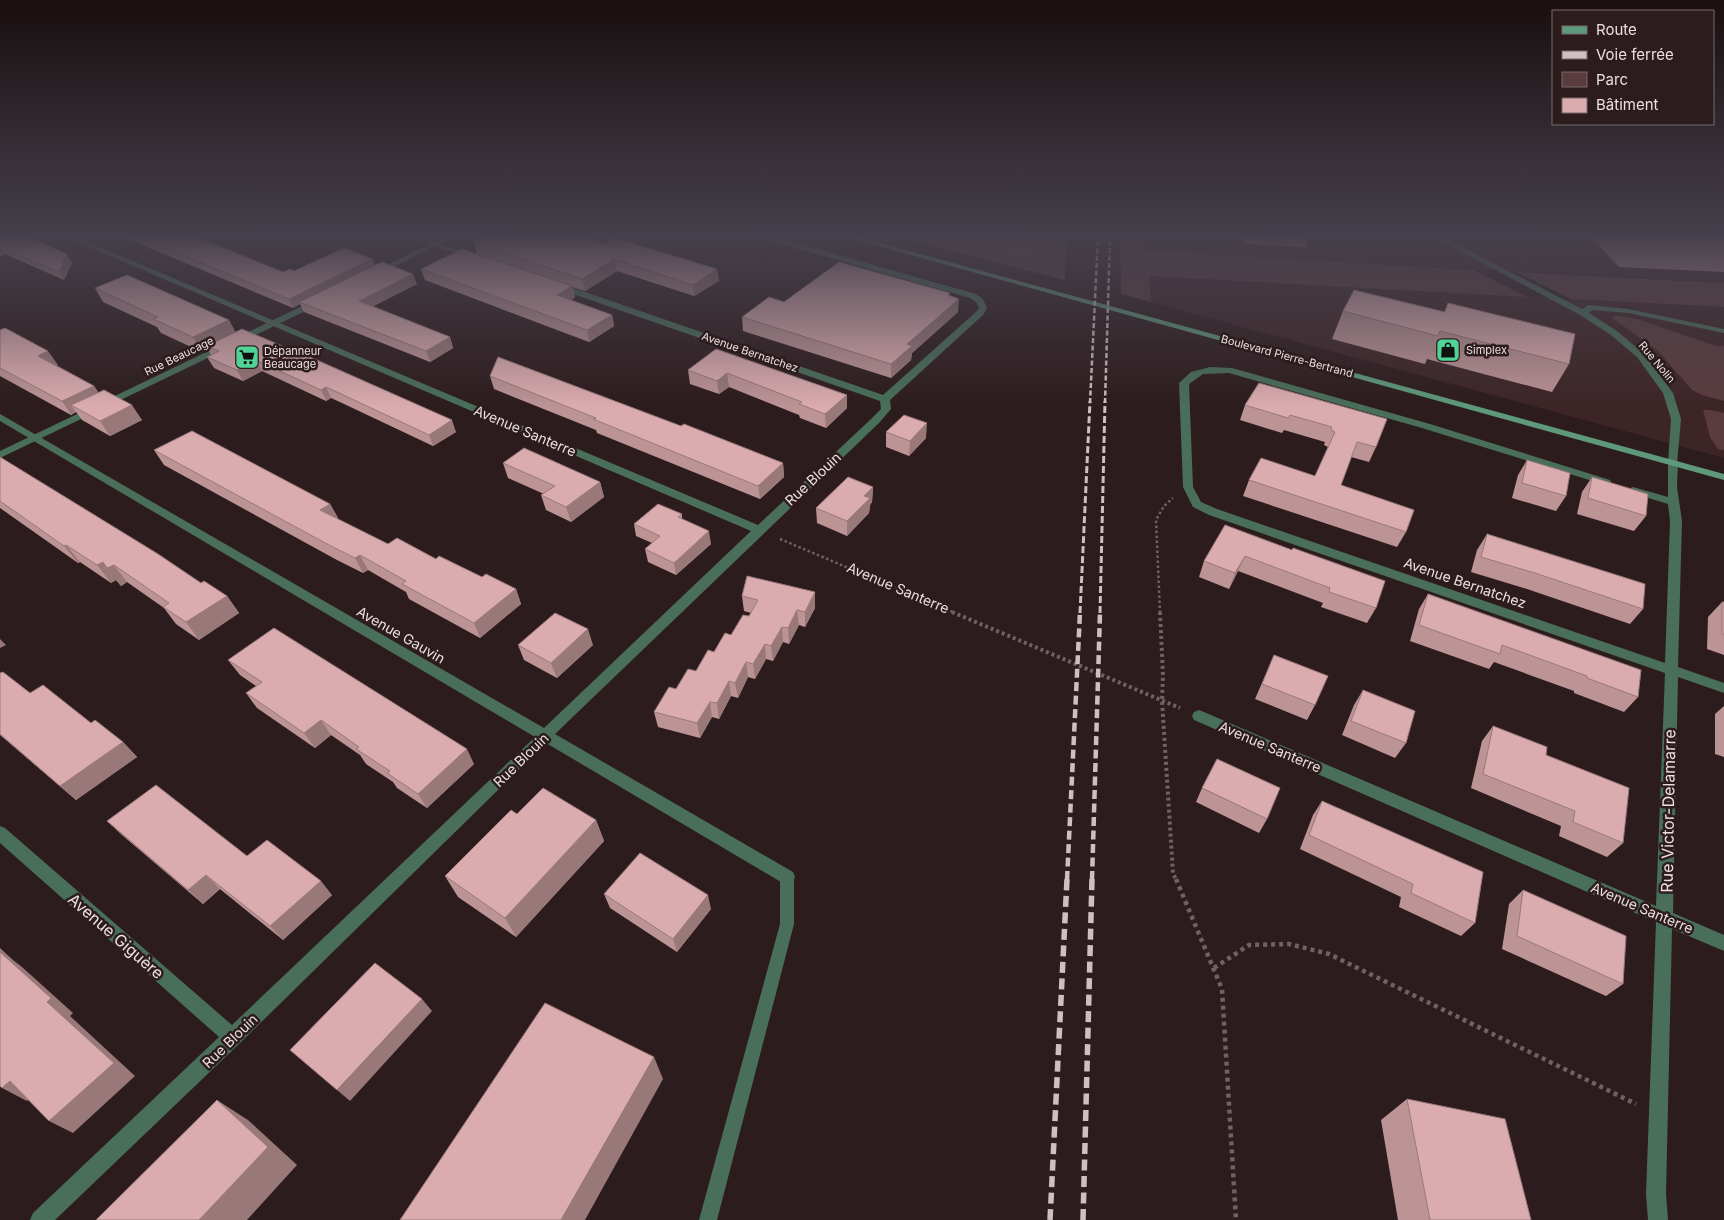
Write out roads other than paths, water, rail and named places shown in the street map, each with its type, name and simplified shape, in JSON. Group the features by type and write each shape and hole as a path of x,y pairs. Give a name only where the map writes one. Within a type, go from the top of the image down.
{"main road":[{"name":"Boulevard Pierre-Bertrand","path":"1058,294 1724,477"}],"street":[{"name":"Avenue Santerre","path":"202,294 759,530"},
{"name":"Avenue Bernatchez","path":"582,294 885,399"},
{"name":"Rue Blouin","path":"40,1220 233,1038 759,530 875,421 886,409 885,399 980,314 983,308 980,301 966,294"},
{"name":"Rue Nolin","path":"1548,294 1583,312 1614,333 1640,355 1668,393 1676,419 1673,462"},
{"name":"Rue Beaucage","path":"0,455 323,298"},
{"name":"Avenue Bernatchez","path":"1673,502 1426,426 1229,370 1207,370 1194,373 1184,383 1188,487 1197,504 1213,512 1724,688"},
{"name":"Avenue Gauvin","path":"0,417 787,877"},
{"name":"Rue Victor-Delamarre","path":"1658,1220 1656,1194 1658,1116 1666,918 1676,521 1673,502 1673,462"},
{"name":"Avenue Santerre","path":"1199,716 1724,943"},
{"name":"Avenue Giguère","path":"0,833 233,1038"}],"lane":[{"path":"1583,312 1591,307 1628,311 1724,331"},
{"path":"708,1220 788,924 787,877"}],"railway":[{"path":"1090,403 1095,294"},
{"path":"1105,403 1108,294"},
{"path":"1080,613 1090,401"},
{"path":"1100,613 1105,401"},
{"path":"1067,880 1080,612"},
{"path":"1092,880 1100,612"},
{"path":"1050,1220 1067,879"},
{"path":"1083,1220 1092,879"}],"place":[{"name":"Simplex","path":"1448,350"},
{"name":"Dépanneur Beaucage","path":"247,357"}]}
